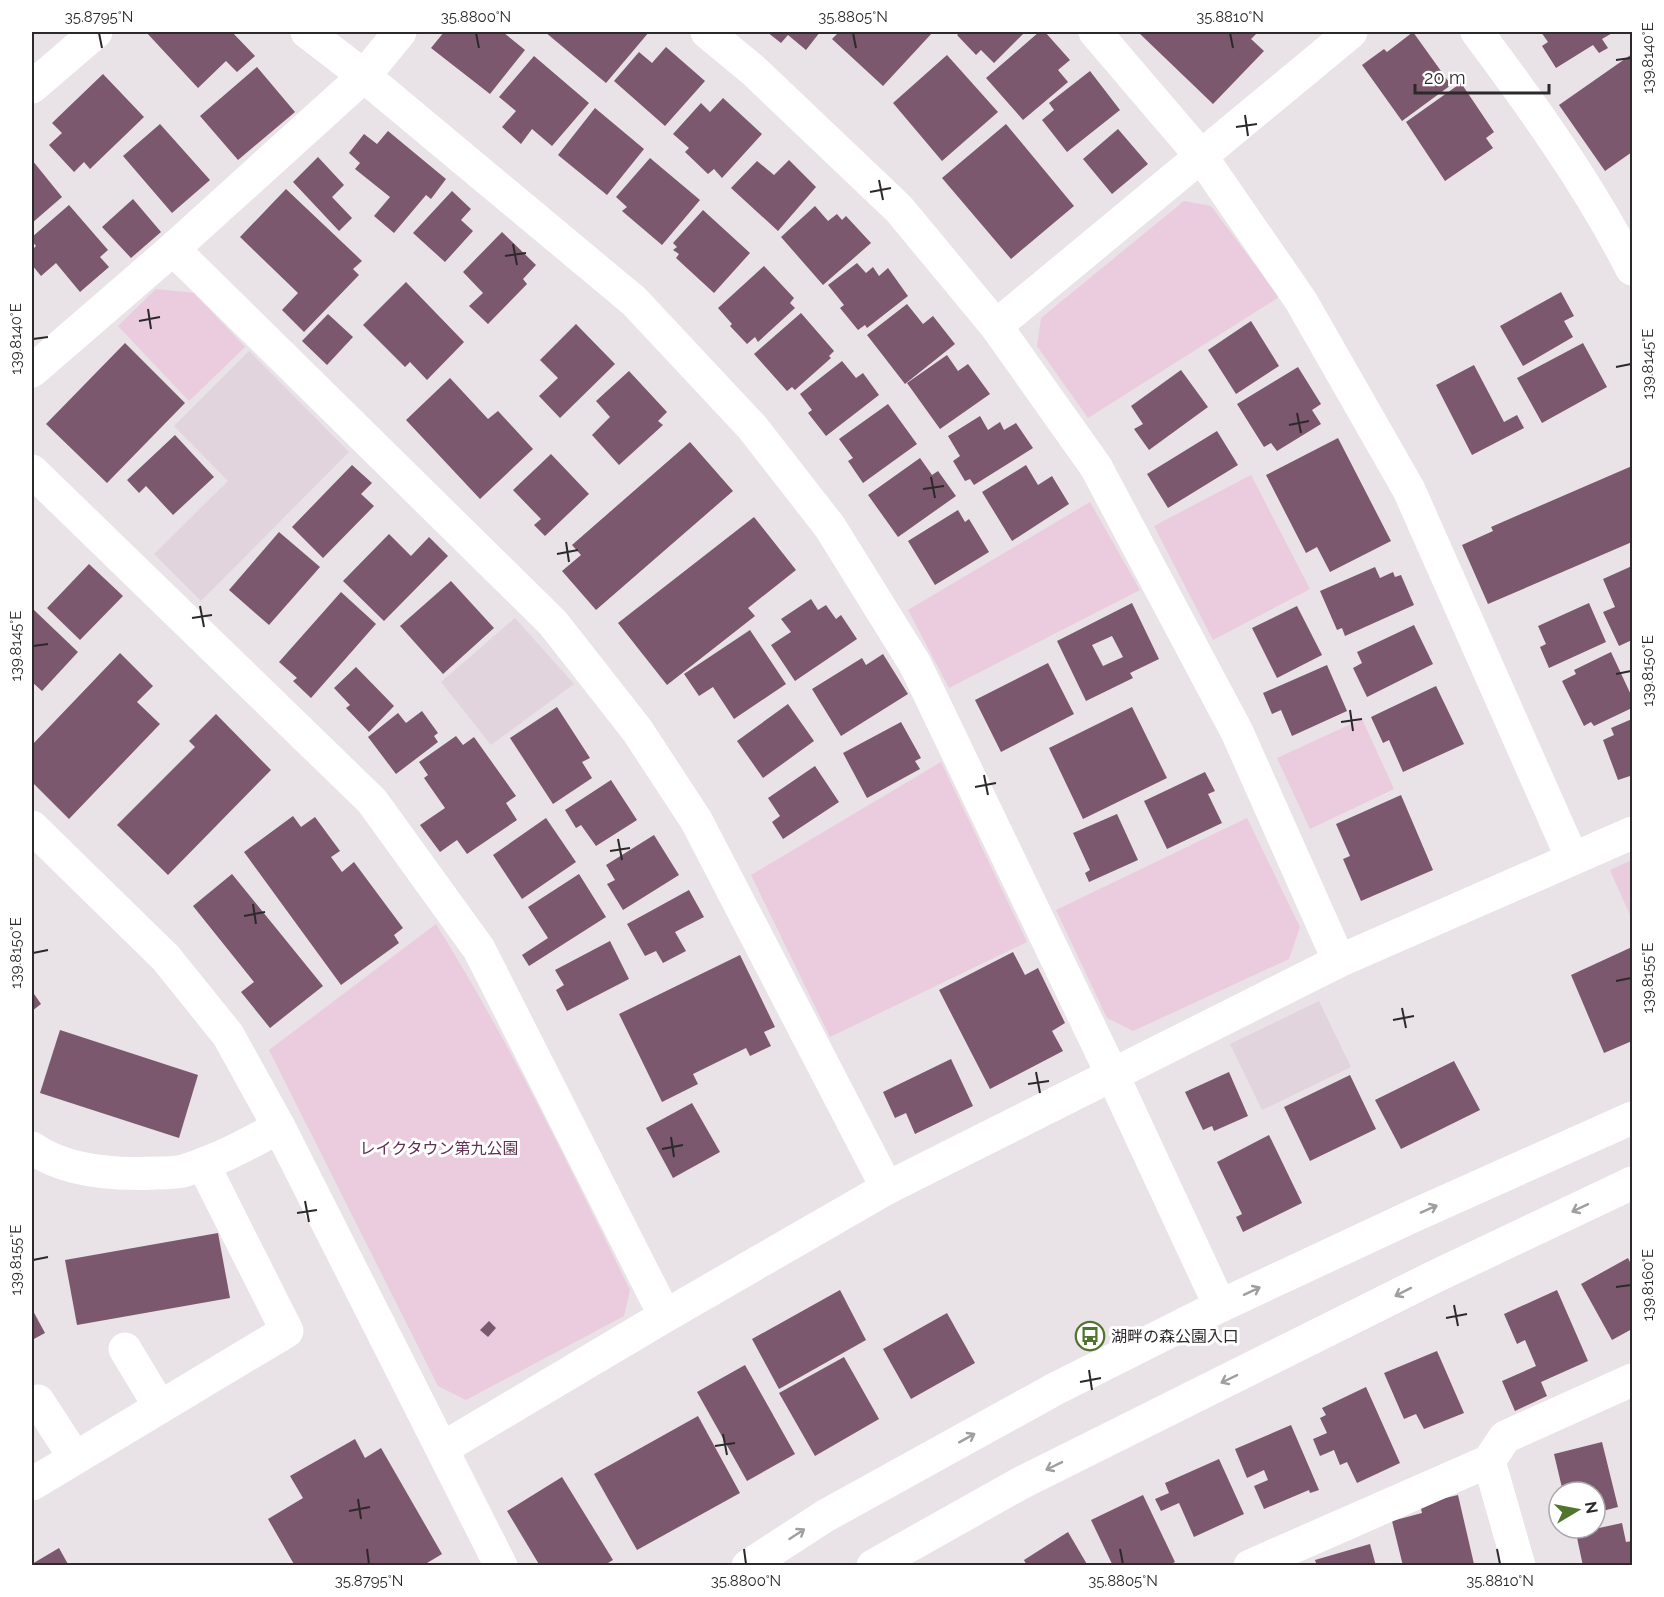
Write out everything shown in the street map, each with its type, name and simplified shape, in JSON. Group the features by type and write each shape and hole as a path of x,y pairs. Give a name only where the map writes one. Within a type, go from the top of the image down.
{"street":[{"path":"32,87 96,32"},
{"path":"308,32 634,301 752,427 830,527 915,664 1112,1074 1220,1306"},
{"path":"32,371 173,249 364,76 400,32"},
{"path":"706,32 754,70 899,209 996,326 1095,467 1237,732 1339,962"},
{"path":"1095,32 1201,156 1301,300 1409,490 1572,858"},
{"path":"996,326 1352,32"},
{"path":"1477,32 1525,95 1607,220 1632,269"},
{"path":"173,249 553,623 637,730 696,820 887,1188"},
{"path":"32,471 372,801 479,949 665,1316"},
{"path":"32,827 166,958 228,1035 279,1127 501,1566"},
{"path":"443,1448 887,1188 1339,962 1632,833"},
{"path":"748,1566 825,1516 1055,1389 1220,1306 1415,1215 1632,1118"},
{"path":"32,1148 40,1154 84,1169 131,1174 181,1172 235,1151 279,1127"},
{"path":"32,1484 287,1331 203,1164"},
{"path":"873,1566 1031,1477 1434,1277 1632,1183"},
{"path":"124,1349 160,1407"},
{"path":"1250,1566 1489,1461 1505,1437 1632,1380"},
{"path":"38,1401 75,1458"},
{"path":"1489,1461 1519,1566"}],"shaded area":[{"path":"249,351 349,452 201,601 154,554 228,481 174,426"},
{"path":"515,618 574,684 491,745 441,682"},
{"path":"1319,1001 1351,1067 1262,1110 1230,1044"}],"green space":[{"path":"1184,201 1211,206 1279,297 1088,418 1037,346 1041,318"},
{"path":"156,289 194,293 245,347 189,401 118,326"},
{"path":"1251,475 1310,589 1213,640 1154,526"},
{"path":"1090,502 1140,590 949,688 908,610"},
{"path":"1362,719 1394,789 1310,829 1277,758"},
{"path":"941,762 1027,942 830,1037 751,875"},
{"path":"1247,818 1300,927 1289,959 1133,1031 1107,1018 1056,910"},
{"path":"1632,860 1632,920 1610,870"},
{"name":"レイクタウン第九公園","path":"436,924 489,1013 630,1290 624,1316 466,1400 438,1386 269,1050"}],"building":[{"path":"146,32 232,32 255,56 237,72 226,61 198,88"},
{"path":"444,32 505,32 525,50 490,94 431,48"},
{"path":"545,32 649,32 606,83"},
{"path":"767,32 820,32 806,50 788,35 781,43"},
{"path":"839,32 933,32 883,86 832,39"},
{"path":"961,32 1025,32 994,63 981,50 976,55 957,35"},
{"path":"1039,32 1045,32 1070,60 1058,70 1068,82 1023,120 986,78"},
{"path":"1138,32 1258,32 1251,39 1264,51 1213,104"},
{"path":"1413,32 1451,85 1402,121 1362,65 1384,49 1387,52"},
{"path":"1541,32 1614,32 1602,39 1608,48 1599,53 1593,45 1556,68 1542,46 1548,42"},
{"path":"666,47 705,81 665,126 614,81 639,52 652,63"},
{"path":"1632,54 1632,152 1605,171 1559,105"},
{"path":"947,55 998,112 942,161 893,103"},
{"path":"534,56 589,103 552,146 532,129 521,144 502,127 516,111 499,97"},
{"path":"257,67 295,112 238,160 200,116"},
{"path":"1090,71 1120,110 1067,152 1042,120 1054,110 1049,103"},
{"path":"103,74 144,117 90,169 84,162 74,172 49,145 62,133 52,123"},
{"path":"1461,83 1494,132 1486,138 1493,148 1445,181 1406,122"},
{"path":"723,98 762,134 722,178 714,169 708,174 685,152 689,148 673,134 701,103 710,112"},
{"path":"595,108 644,149 607,195 558,155"},
{"path":"160,124 210,180 172,213 123,156"},
{"path":"1006,124 1074,206 1011,259 942,178"},
{"path":"1118,129 1148,164 1112,194 1083,159"},
{"path":"388,131 446,179 431,199 426,195 394,233 374,216 390,197 355,169 360,163 349,153 364,134 377,144"},
{"path":"318,157 344,185 332,197 352,218 339,231 293,182"},
{"path":"650,158 700,200 662,245 622,211 627,207 616,197"},
{"path":"32,160 62,197 32,223"},
{"path":"789,160 816,187 778,231 731,188 757,161 774,175"},
{"path":"286,189 362,261 353,269 359,275 304,332 282,310 298,293 240,237"},
{"path":"452,191 471,209 461,220 473,231 445,262 413,233"},
{"path":"133,199 161,232 131,258 102,227"},
{"path":"69,205 108,250 100,257 109,267 80,292 56,263 41,276 32,265 32,250 36,246 32,237"},
{"path":"815,206 828,221 837,214 842,220 846,216 871,243 823,285 781,237"},
{"path":"703,210 750,253 714,293 676,258 679,254 673,250 677,247 673,243"},
{"path":"502,232 536,265 523,279 527,284 488,324 469,306 483,293 463,272"},
{"path":"857,263 866,273 873,267 879,276 888,268 908,296 867,328 865,325 858,330 840,308 844,305 828,285"},
{"path":"764,266 794,298 790,303 795,308 758,342 755,337 747,344 730,326 732,324 718,308"},
{"path":"406,282 464,342 427,380 410,362 405,367 363,325"},
{"path":"1561,292 1574,316 1564,321 1573,337 1523,366 1500,326"},
{"path":"907,304 923,324 933,316 955,344 905,384 867,335"},
{"path":"801,313 834,351 829,356 831,358 795,390 792,387 787,391 754,354"},
{"path":"328,314 353,337 327,365 302,341"},
{"path":"1251,321 1279,366 1236,394 1208,350"},
{"path":"576,324 615,364 560,418 539,396 558,378 540,360"},
{"path":"125,343 185,403 107,483 46,424"},
{"path":"1583,343 1607,387 1542,423 1517,378"},
{"path":"947,355 958,371 968,364 990,394 940,429 907,383"},
{"path":"842,361 856,378 863,373 879,395 826,436 808,413 812,410 800,394"},
{"path":"1474,365 1504,422 1517,415 1524,428 1472,455 1436,385"},
{"path":"1298,367 1321,404 1312,410 1321,424 1277,451 1271,443 1264,447 1237,404"},
{"path":"1181,370 1208,407 1149,450 1134,429 1143,424 1131,406"},
{"path":"629,371 667,412 658,421 663,425 619,465 592,435 610,417 596,401"},
{"path":"450,378 488,419 498,411 533,449 480,499 406,420"},
{"path":"888,404 917,444 863,483 848,461 853,458 839,439"},
{"path":"980,416 988,430 1000,422 1004,430 1016,423 1033,448 974,485 970,479 965,481 953,461 960,456 948,436"},
{"path":"1217,431 1238,465 1168,508 1147,474"},
{"path":"175,435 214,477 173,515 146,486 139,493 127,480"},
{"path":"1338,438 1391,541 1330,572 1317,547 1306,553 1266,475"},
{"path":"690,442 733,491 596,610 562,571 581,555 572,545"},
{"path":"551,454 589,494 545,536 534,525 541,519 513,490"},
{"path":"920,458 932,475 938,471 956,496 898,537 868,495"},
{"path":"352,465 372,483 361,494 374,506 323,558 292,527"},
{"path":"1026,465 1038,485 1052,476 1069,504 1012,541 982,492"},
{"path":"1632,466 1632,542 1488,604 1462,545 1493,531 1491,527"},
{"path":"958,510 965,522 969,519 989,552 935,585 908,541"},
{"path":"754,517 796,570 748,608 755,616 667,685 618,623"},
{"path":"279,532 320,567 269,625 229,590"},
{"path":"389,534 411,556 429,537 448,556 384,621 343,581"},
{"path":"89,564 123,596 80,640 47,608"},
{"path":"1632,566 1632,640 1619,646 1603,612 1615,607 1603,579"},
{"path":"1375,567 1380,578 1393,572 1395,577 1401,575 1414,605 1345,636 1342,628 1337,630 1320,591"},
{"path":"451,581 494,628 443,674 400,626"},
{"path":"341,592 376,624 311,698 293,681 297,678 279,662"},
{"path":"811,599 818,610 826,605 836,619 841,615 857,639 795,681 771,645 791,632 781,619"},
{"path":"1132,603 1159,659 1130,673 1133,678 1086,701 1057,641","holes":["1112,636 1123,657 1103,666 1092,645"]},
{"path":"1589,603 1606,642 1549,668 1540,647 1546,644 1538,626"},
{"path":"1297,606 1322,655 1277,678 1252,628"},
{"path":"34,610 78,652 42,691 32,682 32,612"},
{"path":"1414,625 1433,664 1367,697 1353,668 1362,663 1357,652"},
{"path":"750,630 786,684 734,719 713,687 699,696 684,674"},
{"path":"1611,652 1632,697 1632,708 1594,726 1591,722 1584,726 1562,681 1576,674 1574,670"},
{"path":"120,653 153,686 137,702 160,724 69,819 32,782 32,745"},
{"path":"883,654 908,694 841,736 812,689 862,658 866,665"},
{"path":"1048,663 1074,714 1001,752 975,700"},
{"path":"1327,665 1347,711 1292,736 1281,710 1272,714 1263,693"},
{"path":"356,667 394,706 369,732 346,708 350,705 334,688"},
{"path":"1436,686 1464,744 1403,772 1389,740 1383,743 1371,717"},
{"path":"788,704 814,741 763,778 737,741"},
{"path":"557,707 590,758 582,762 592,778 553,804 510,738"},
{"path":"1132,707 1167,778 1083,819 1049,748"},
{"path":"422,711 438,733 434,736 438,742 396,774 368,737 398,713 406,723"},
{"path":"216,714 271,770 168,875 117,825 195,747 189,741"},
{"path":"1632,719 1632,781 1630,776 1618,780 1603,740 1614,735 1611,728"},
{"path":"901,722 921,758 915,761 920,769 867,798 843,753"},
{"path":"456,736 463,745 474,737 516,796 506,803 517,820 467,854 457,840 440,852 420,825 445,808 424,778 428,775 419,762"},
{"path":"815,766 839,802 783,839 772,822 780,816 768,798"},
{"path":"1205,772 1215,791 1208,794 1222,823 1167,849 1144,801"},
{"path":"611,780 637,820 596,846 581,825 576,828 565,810"},
{"path":"1401,795 1433,870 1361,901 1343,859 1350,856 1336,824"},
{"path":"1117,814 1138,860 1089,882 1085,873 1090,870 1073,833"},
{"path":"293,816 301,827 315,817 340,851 331,857 342,872 354,862 403,928 394,935 399,943 341,985 244,852"},
{"path":"546,818 576,862 522,899 493,855"},
{"path":"654,835 679,875 623,910 607,884 615,880 606,865"},
{"path":"232,874 323,986 270,1028 241,992 254,982 193,906"},
{"path":"579,874 606,917 529,966 522,955 548,938 528,907"},
{"path":"689,890 704,917 675,932 686,951 663,963 656,951 645,956 627,924"},
{"path":"610,941 629,979 567,1011 556,990 564,985 555,970"},
{"path":"1632,947 1632,1041 1604,1053 1571,975"},
{"path":"1013,952 1025,975 1038,968 1065,1023 1052,1031 1063,1051 990,1089 939,990"},
{"path":"740,955 775,1027 764,1032 771,1046 750,1056 746,1048 693,1074 698,1084 662,1102 619,1014"},
{"path":"32,991 41,1004 32,1011"},
{"path":"60,1030 198,1075 179,1138 40,1093"},
{"path":"951,1059 973,1106 915,1134 906,1113 895,1118 883,1092"},
{"path":"1454,1061 1480,1110 1401,1149 1375,1100"},
{"path":"1229,1072 1248,1116 1214,1131 1212,1126 1203,1130 1185,1092"},
{"path":"1350,1075 1376,1129 1310,1161 1284,1107"},
{"path":"692,1103 720,1152 673,1178 646,1128"},
{"path":"1269,1135 1302,1203 1243,1232 1236,1217 1242,1214 1217,1162"},
{"path":"218,1233 230,1298 77,1325 65,1260"},
{"path":"1628,1258 1632,1266 1632,1329 1612,1340 1581,1284"},
{"path":"840,1290 866,1340 779,1389 752,1339"},
{"path":"1557,1290 1588,1361 1541,1382 1547,1396 1515,1411 1502,1381 1536,1366 1525,1340 1517,1344 1504,1314"},
{"path":"32,1309 45,1333 32,1340"},
{"path":"947,1313 975,1363 911,1399 883,1349"},
{"path":"489,1321 496,1328 488,1337 480,1330"},
{"path":"1437,1351 1464,1413 1424,1429 1416,1414 1404,1419 1384,1373"},
{"path":"844,1357 879,1419 815,1456 779,1393"},
{"path":"745,1365 795,1454 747,1481 697,1392"},
{"path":"1366,1387 1400,1463 1357,1483 1347,1462 1340,1465 1334,1450 1320,1456 1313,1439 1327,1433 1320,1418 1326,1415 1322,1408"},
{"path":"698,1416 740,1493 637,1550 594,1474"},
{"path":"1291,1425 1319,1490 1310,1493 1309,1490 1264,1509 1254,1486 1268,1480 1264,1470 1247,1478 1235,1449"},
{"path":"355,1439 365,1458 381,1448 442,1554 422,1566 295,1566 268,1519 303,1498 290,1476"},
{"path":"1602,1442 1618,1507 1607,1510 1607,1480 1560,1480 1554,1454"},
{"path":"1219,1459 1244,1514 1194,1537 1179,1503 1161,1511 1155,1499 1169,1493 1165,1483"},
{"path":"562,1477 613,1560 603,1566 540,1566 507,1511"},
{"path":"1143,1495 1175,1562 1167,1566 1113,1566 1091,1520"},
{"path":"1458,1495 1474,1564 1403,1566 1392,1521 1422,1513 1420,1504"},
{"path":"1622,1523 1626,1542 1632,1541 1632,1566 1583,1566 1577,1540 1607,1540 1607,1526"},
{"path":"1068,1532 1088,1566 1027,1566 1024,1560"},
{"path":"1370,1544 1376,1566 1317,1566 1315,1560"},
{"path":"59,1548 69,1566 32,1566 32,1564"}],"place":[{"name":"湖畔の森公園入口","path":"1090,1336"}]}
